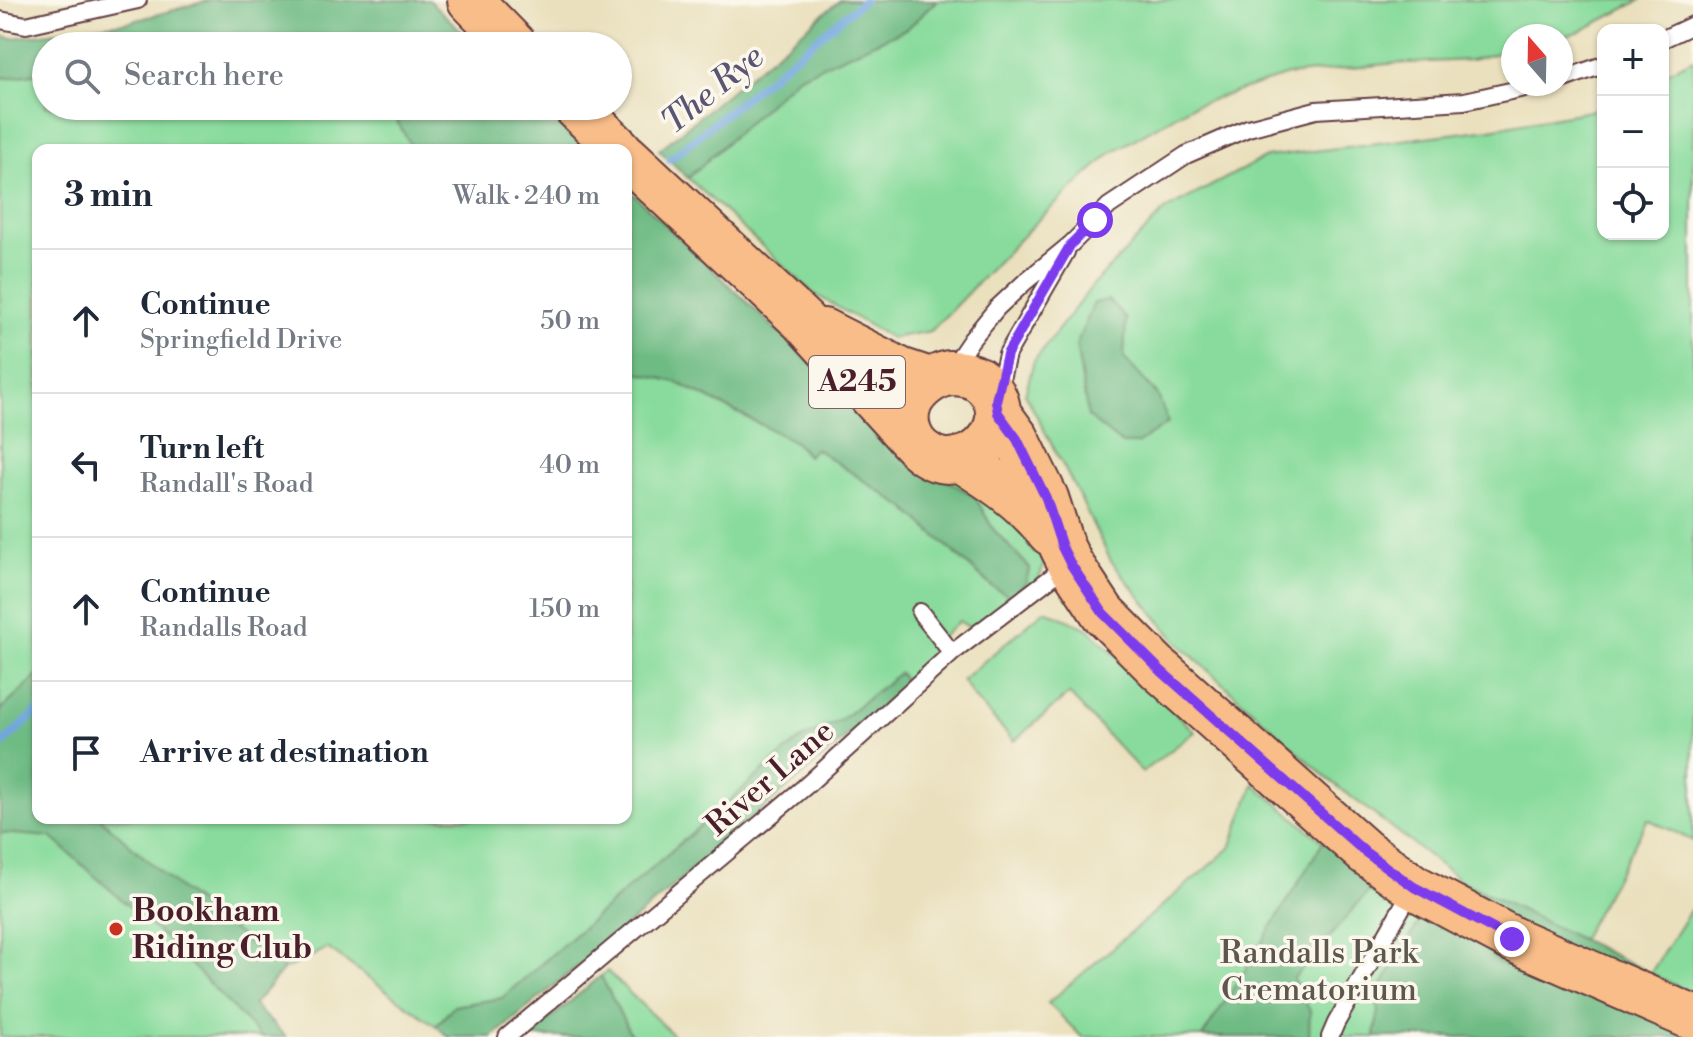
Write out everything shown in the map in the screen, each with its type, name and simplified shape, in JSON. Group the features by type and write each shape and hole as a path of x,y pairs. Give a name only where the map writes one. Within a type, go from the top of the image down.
{"main road":[{"path":"470,0 501,32"},
{"name":"A245","path":"589,120 614,144"},
{"name":"A245","path":"632,162 803,321 913,442"},
{"name":"A245","path":"803,321 900,370 939,376"},
{"path":"997,407 997,426 984,448 973,455 948,462 934,459 920,450 907,426 911,401 939,376 964,373 977,379 988,388 1017,439 1046,498 1066,555"},
{"path":"960,459 1003,486 1033,511 1103,613 1159,669 1365,852 1414,887 1512,939 1693,1018"}],"lane":[{"path":"0,20 26,25 138,0"},
{"path":"1669,36 1693,25"},
{"path":"1573,76 1597,67"},
{"path":"939,376 997,308 1071,244 1109,206 1186,155 1248,128 1316,110 1464,101 1501,93"},
{"path":"997,407 1007,354 1071,244"},
{"name":"River Lane","path":"507,1037 807,785 952,653 1066,555"},
{"path":"920,612 952,653"},
{"path":"1330,1037 1414,887"}],"green space":[{"path":"210,0 429,0 462,32 57,32 130,22"},
{"path":"840,0 937,0 908,28 797,77 688,178 659,150"},
{"path":"937,0 1641,0 1573,33 1573,24 1501,24 1501,52 1471,60 1387,64 1288,75 1190,107 1111,153 1036,222 931,331 891,338 813,293 688,178 797,77 908,28"},
{"path":"32,35 32,74 0,76 0,36"},
{"path":"1693,59 1693,841 1648,819 1581,940 1461,881 1328,779 1178,643 1111,561 1025,394 1034,361 1093,285 1165,210 1266,157 1490,129 1597,108 1597,240 1669,240 1669,71"},
{"path":"32,74 32,120 396,120 410,144 32,144 32,681 0,711 0,76"},
{"path":"396,120 555,120 581,144 410,144"},
{"path":"632,193 914,461 975,497 993,529 1030,568 1025,584 1011,597 993,587 905,508 815,448 808,456 795,442 676,382 632,368"},
{"path":"1108,300 1126,319 1124,358 1158,395 1168,423 1137,444 1122,444 1088,417 1076,345 1094,303"},
{"path":"632,368 676,382 754,421 795,442 807,456 814,448 905,508 992,587 1030,568 993,529 975,497 935,473 967,480 1037,534 1044,565 1038,581 989,619 970,628 959,621 932,646 939,657 907,685 899,673 841,720 798,741 502,998 454,1006 436,1026 327,948 284,969 253,1005 286,1037 0,1037 0,818 32,818 32,824 632,824"},
{"path":"1045,610 1089,629 1195,732 1142,772 1069,694 1014,741 962,680"},
{"path":"899,673 907,685 622,930 492,1037 449,1037 436,1026 454,1006 502,998 798,741 841,720"},
{"path":"32,681 32,824 107,824 180,889 284,969 253,1005 286,1037 261,1037 169,942 51,837 0,833 0,711"},
{"name":"Randalls Park Crematorium","path":"1254,784 1323,842 1424,914 1381,987 1375,1037 1082,1037 1048,1003 1230,848"},
{"path":"1323,842 1376,883 1293,979 1310,1011 1309,1037 1202,1037 1244,972"},
{"path":"1461,881 1693,994 1693,1037 1375,1037 1381,987 1424,914"},
{"path":"1693,906 1693,994 1650,974"},
{"path":"607,971 675,1037 528,1037"},
{"path":"601,976 632,1037 528,1037"}],"waterway":[{"name":"The Rye","path":"670,159 864,0"},
{"name":"The Rye","path":"0,746 32,717"}],"place":[{"name":"Bookham Riding Club","path":"116,929"}],"route":[{"path":"1095,220 1071,244 1007,354 996,401 998,413 1017,439 1046,498 1070,563 1103,613 1159,669 1365,852 1414,887 1512,939"}]}
